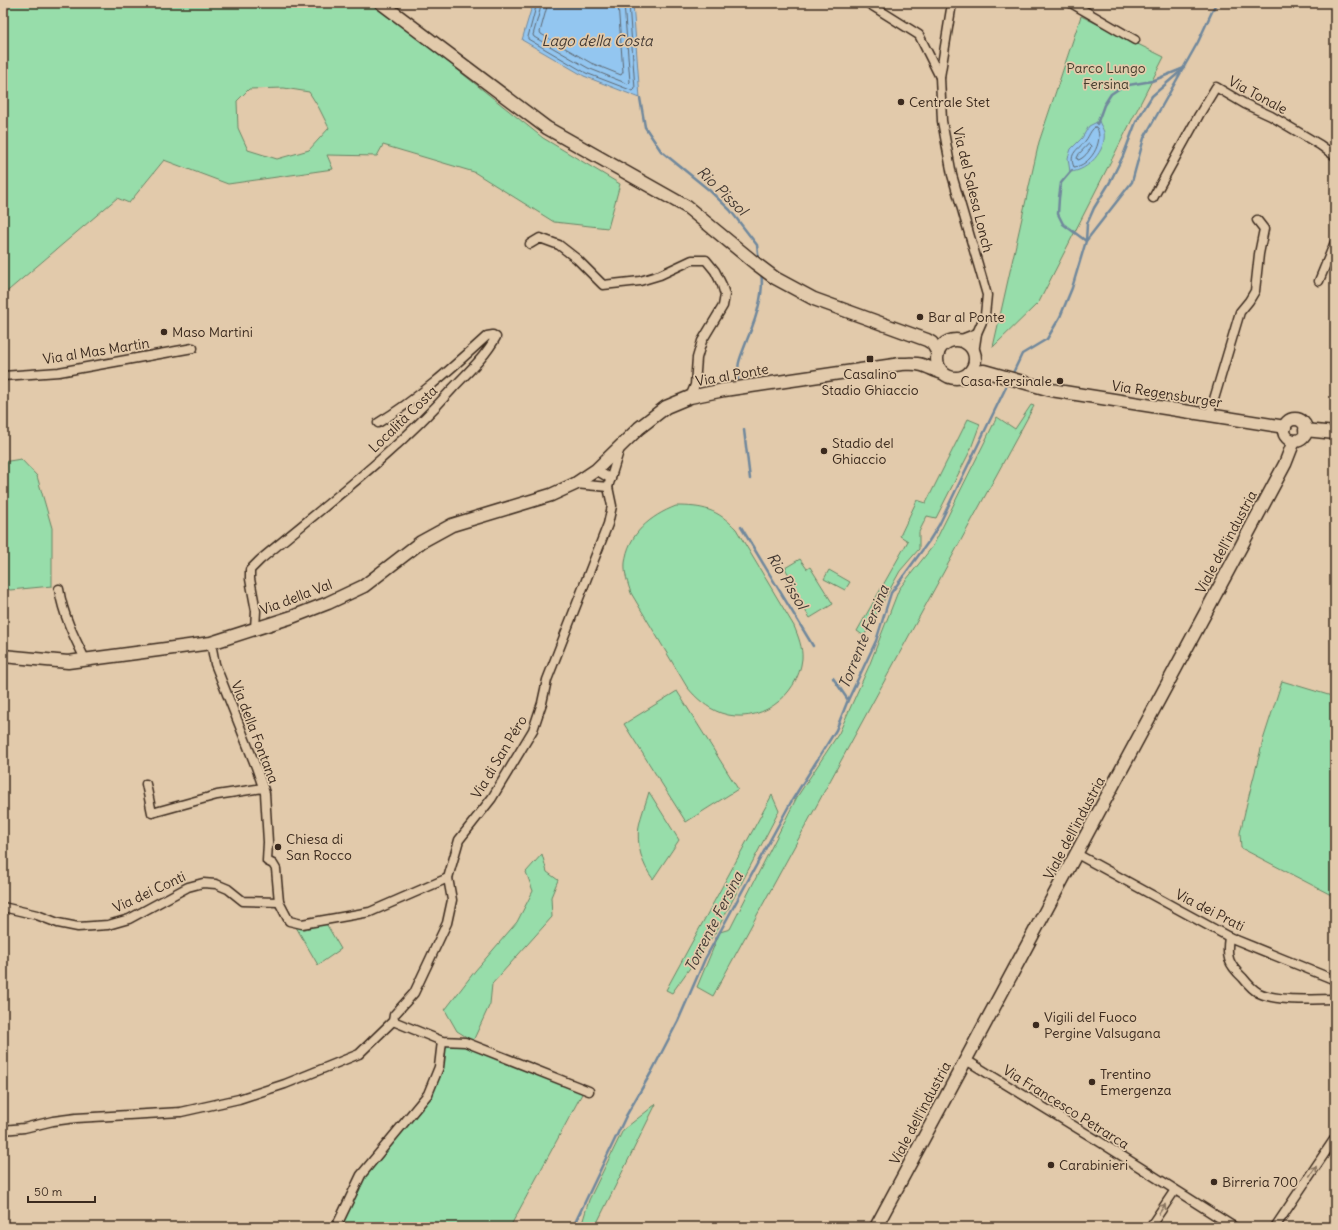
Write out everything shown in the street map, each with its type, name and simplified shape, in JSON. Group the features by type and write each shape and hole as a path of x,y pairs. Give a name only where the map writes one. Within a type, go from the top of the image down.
{"street":[{"path":"381,3 547,128 687,207 775,278 814,299 912,334 932,343 938,355 939,368 943,373 952,378 958,378 968,373 984,371 968,345 955,340 912,334"},
{"path":"868,3 919,35 940,77"},
{"name":"Via del Salesa Lonch","path":"952,3 940,77 942,120 952,175 987,295 985,315 977,332 974,356"},
{"path":"1071,3 1135,40"},
{"name":"Via Tonale","path":"1153,198 1216,87 1245,104 1271,116 1335,156"},
{"path":"1209,416 1240,312 1255,291 1259,254 1264,229 1257,220"},
{"path":"530,244 540,238 559,245 577,259 603,285 640,281 660,275 692,260 706,260 715,271 725,295 723,306 702,341 697,358 695,385 690,397"},
{"path":"1319,281 1335,242"},
{"path":"923,365 930,362 938,355 945,343 977,332"},
{"name":"Località Costa","path":"255,629 256,611 250,579 250,570 400,443 442,401 489,349 496,337 493,335 487,336 420,394 378,424"},
{"name":"Via al Mas Martin","path":"3,376 60,372 193,348"},
{"path":"968,373 973,367 974,356"},
{"name":"Via al Ponte","path":"575,484 596,470 639,428 666,407 690,397 724,390 902,364 913,363 923,365 929,369 943,373"},
{"name":"Via Regensburger","path":"984,371 1045,389 1285,427"},
{"path":"1295,420 1301,422 1305,430 1302,438 1294,441 1286,437 1284,430 1289,422 1295,420"},
{"path":"1305,430 1335,433"},
{"name":"Viale dell'industria","path":"876,1227 1285,464 1294,441"},
{"path":"609,483 620,447"},
{"path":"596,470 609,483"},
{"path":"575,484 609,483"},
{"name":"Via di San Péro","path":"448,878 459,840 492,798 533,730 542,703 547,680 608,524 612,506 609,483"},
{"name":"Via della Val","path":"3,656 68,662 211,643 292,617 328,603 364,586 421,542 452,525 551,495 575,484"},
{"path":"59,589 61,602 68,624 85,659"},
{"name":"Via della Fontana","path":"211,643 215,664 265,793 268,842 267,861 273,864 276,869 279,902 289,921 302,924 370,912 448,878"},
{"path":"146,784 152,813 218,795 263,788"},
{"name":"Via dei Prati","path":"1077,854 1229,937 1335,980"},
{"path":"3,1130 24,1128 53,1121 76,1118 181,1112 239,1099 285,1084 359,1054 393,1021 394,1015 414,993 447,923 452,900 448,878"},
{"name":"Via dei Conti","path":"3,906 37,915 58,923 78,927 108,925 129,919 188,887 203,882 216,884 228,889 243,901 279,902"},
{"path":"1229,937 1227,950 1229,962 1257,992 1272,998 1311,1000 1335,999"},
{"path":"393,1021 442,1041 465,1042 589,1091"},
{"path":"338,1227 338,1222 361,1176 428,1094 440,1067 442,1041"},
{"name":"Via Francesco Petrarca","path":"966,1060 1100,1142 1234,1227"},
{"path":"1276,1227 1335,1138"},
{"path":"1150,1227 1175,1190"}],"green space":[{"path":"3,3 374,3 543,138 620,184 608,228 554,222 474,172 383,145 377,156 327,155 333,169 228,184 164,160 129,203 117,198 3,295","holes":["284,88 309,92 329,128 309,150 277,159 248,150 238,128 237,101 249,89"]},
{"name":"Parco Lungo Fersina","path":"1081,16 1164,57 1039,302 993,347 1039,142"},
{"path":"1031,405 1034,406 713,996 697,987 720,932 730,929 797,797 839,733 869,666 899,589 933,546 997,417 1015,429"},
{"path":"968,419 980,424 970,451 936,518 927,516 919,532 919,549 900,571 864,636 857,631 908,541 900,536 917,500 926,503"},
{"path":"21,459 37,476 52,528 52,586 10,590 3,586 3,462"},
{"path":"676,506 709,510 722,517 736,529 794,626 802,651 799,673 793,685 784,696 774,705 762,712 735,716 716,711 698,699 687,687 631,593 626,578 625,563 631,543 642,527 649,521 666,510"},
{"path":"800,559 807,569 810,567 833,604 810,618 786,580 790,577 785,568"},
{"path":"829,570 850,582 845,590 824,579"},
{"path":"1282,681 1335,697 1335,897 1241,848 1240,833 1247,803 1264,737"},
{"path":"677,691 738,789 686,822 624,724"},
{"path":"649,792 679,840 653,879 643,861 638,840 640,822"},
{"path":"772,795 779,811 717,930 672,993 666,990"},
{"path":"542,854 547,872 558,880 551,897 552,917 492,984 490,1004 473,1041 457,1031 445,1010 475,971 517,922 533,891 526,872"},
{"path":"324,920 341,949 318,965 296,927"},
{"path":"444,1043 465,1043 583,1092 510,1227 340,1227 363,1177 420,1107 433,1094 441,1068"},
{"path":"656,1104 595,1227 581,1227 589,1200 623,1130"}],"water":[{"name":"Lago della Costa","path":"533,3 633,3 640,98 584,76 522,40"},
{"path":"1099,121 1104,132 1104,139 1099,152 1089,164 1077,171 1070,172 1068,158 1071,149 1082,138 1089,126"}],"waterway":[{"name":"Torrente Fersina","path":"1012,375 1022,354 1047,339 1060,317 1072,288 1086,241 1132,182 1144,138 1198,42 1216,3"},
{"path":"1097,124 1104,105 1111,94 1123,86 1152,81 1184,68"},
{"path":"1086,241 1087,224 1094,208 1110,182 1123,156 1136,122 1152,96 1182,70"},
{"name":"Rio Pissol","path":"640,98 645,127 661,151 709,190 730,210 757,245 759,262"},
{"path":"1072,170 1061,183 1058,214 1063,224 1086,241"},
{"name":"Rio Pissol","path":"738,379 740,359 753,324 762,289 761,273"},
{"name":"Torrente Fersina","path":"573,1227 626,1116 652,1071 678,1021 705,959 791,802 836,730 848,700 876,641 891,593 939,525 1009,381"},
{"name":"Rio Pissol","path":"744,430 750,479"},
{"name":"Rio Pissol","path":"741,527 813,646"},
{"name":"Rio Pissol","path":"833,678 848,700"}],"place":[{"name":"Centrale Stet","path":"901,102"},
{"name":"Bar al Ponte","path":"920,317"},
{"name":"Maso Martini","path":"164,332"},
{"name":"Casalino Stadio Ghiaccio","path":"870,359"},
{"name":"Casa Fersinale","path":"1060,381"},
{"name":"Stadio del Ghiaccio","path":"824,451"},
{"name":"Chiesa di San Rocco","path":"278,847"},
{"name":"Vigili del Fuoco Pergine Valsugana","path":"1036,1025"},
{"name":"Trentino Emergenza","path":"1092,1082"},
{"name":"Carabinieri","path":"1051,1165"},
{"name":"Birreria 700","path":"1214,1182"}]}
